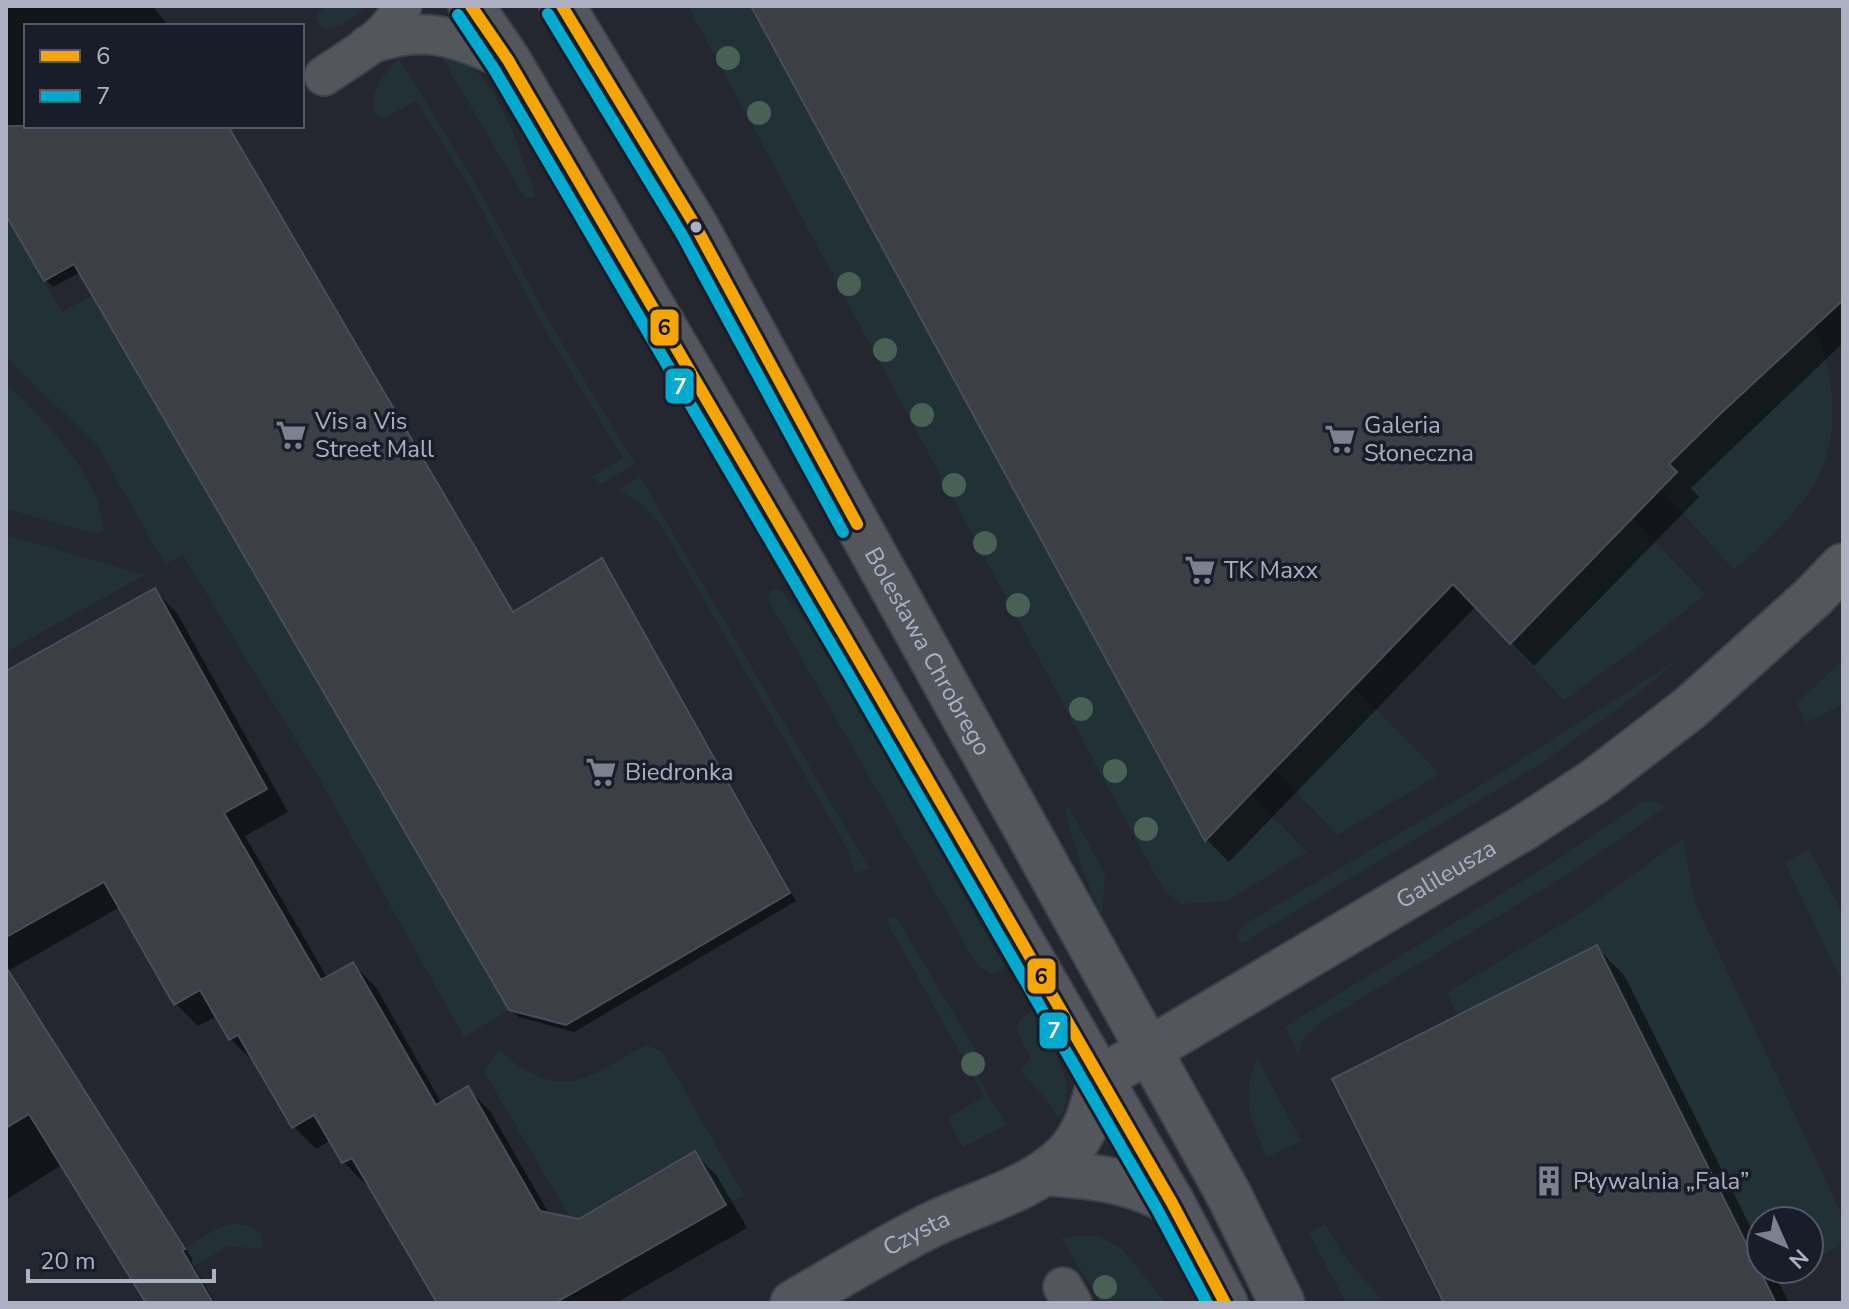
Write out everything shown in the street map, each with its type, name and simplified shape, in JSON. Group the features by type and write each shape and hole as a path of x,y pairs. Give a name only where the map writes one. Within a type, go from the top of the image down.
{"street":[{"path":"471,6 508,60 864,669 1172,1203 1225,1303"},
{"name":"Bolesława Chrobrego","path":"562,6 696,227 1229,1195 1282,1303"},
{"name":"Galileusza","path":"1100,1079 1537,820 1652,739 1771,636 1843,566"},
{"name":"Galileusza","path":"1771,636 1818,613 1843,596"},
{"name":"Czysta","path":"793,1303 927,1227 1047,1173 1068,1154 1083,1133 1100,1079"},
{"name":"Czysta","path":"1047,1173 1109,1178 1152,1192 1172,1203"}],"lane":[{"path":"324,76 389,27 402,6"},
{"path":"368,45 404,34 423,33 454,38 508,60"}],"shaded area":[{"path":"328,6 367,6 343,25 325,30 316,20 317,13"},
{"path":"688,6 751,6 1204,840 1250,794 1307,852 1227,901 1182,904 1164,891"},
{"path":"438,51 472,67 493,92 516,141 534,189 534,197 525,198"},
{"path":"399,58 482,195 548,320 635,464 601,484 591,477 623,458 543,326 471,189 416,100 384,119 374,113 376,90 383,76"},
{"path":"6,215 62,312 92,296 509,1010 464,1037 319,778 183,555 165,564 97,445 6,357"},
{"path":"1814,326 1831,386 1832,429 1822,470 1795,511 1734,570 1661,489 1677,473 1669,464"},
{"path":"6,383 56,435 78,464 97,499 105,531 96,534 6,509"},
{"path":"640,477 869,868 855,874 848,850 661,525 643,504 618,490"},
{"path":"1633,518 1705,594 1664,628 1564,700 1510,644"},
{"path":"6,535 145,575 6,652"},
{"path":"772,589 781,590 831,659 1005,968 993,974 977,965 767,598"},
{"path":"1683,656 1631,699 1540,764 1241,944 1237,935 1245,924 1475,789"},
{"path":"1843,660 1843,704 1806,723 1797,703"},
{"path":"1354,687 1440,774 1337,835 1274,768"},
{"path":"1651,800 1667,806 1570,873 1320,1023 1302,1040 1299,1055 1285,1027 1563,856 1642,802"},
{"path":"1068,806 1105,874 1102,914 1076,849 1065,808"},
{"path":"1683,838 1695,903 1843,1217 1843,1244 1825,1253 1825,1205 1745,1205 1745,1241 1597,945 1458,1015 1447,993 1582,912"},
{"path":"1809,848 1843,914 1843,984 1785,863"},
{"path":"896,917 980,1058 975,1072 1006,1125 963,1147 949,1118 984,1096 886,920"},
{"path":"1032,1011 1054,1050 1065,1078 1065,1106 1059,1119 1021,1071 1031,1058 1016,1030 1019,1021"},
{"path":"646,1045 662,1051 744,1195 726,1205 695,1152 573,1222 484,1072 500,1048 506,1056 532,1074 552,1080 572,1081 601,1071"},
{"path":"1257,1057 1301,1141 1267,1157 1249,1108 1249,1085"},
{"path":"233,1224 247,1225 261,1233 264,1246 258,1249 228,1246 143,1297 134,1281 216,1229"},
{"path":"1325,1224 1341,1252 1384,1303 1346,1303 1309,1233"},
{"path":"1099,1236 1122,1249 1166,1303 1155,1300 1150,1303 1101,1303 1061,1238"}],"building":[{"name":"Galeria Słoneczna","path":"751,6 1843,6 1843,300 1669,464 1677,472 1510,644 1453,584 1205,841"},
{"name":"Vis a Vis Street Mall","path":"6,126 229,128 513,612 602,558 790,893 566,1025 509,1010 74,264 44,281 6,215"},
{"path":"155,588 267,789 224,813 321,980 353,962 436,1105 468,1086 540,1211 579,1219 695,1151 726,1205 555,1303 437,1303 352,1158 342,1163 314,1115 292,1128 238,1035 229,1040 200,990 174,1005 104,882 6,937 6,671"},
{"name":"Pływalnia „Fala”","path":"1597,945 1745,1241 1745,1285 1767,1285 1776,1303 1444,1303 1332,1079"},
{"path":"6,967 185,1249 182,1250 213,1303 146,1303 29,1114 6,1128"}],"transit line":[{"name":"6","path":"471,6 508,60 864,669 1172,1203 1225,1303"},
{"name":"6","path":"562,6 696,227 857,524"},
{"name":"7","path":"548,14 682,235 843,532"},
{"name":"7","path":"458,15 494,69 850,677 1158,1211 1207,1303"}],"place":[{"name":"Vis a Vis Street Mall","path":"291,435"},
{"name":"Galeria Słoneczna","path":"1340,439"},
{"name":"TK Maxx","path":"1200,570"},
{"name":"Biedronka","path":"601,772"},
{"name":"Pływalnia „Fala”","path":"1549,1181"}]}
